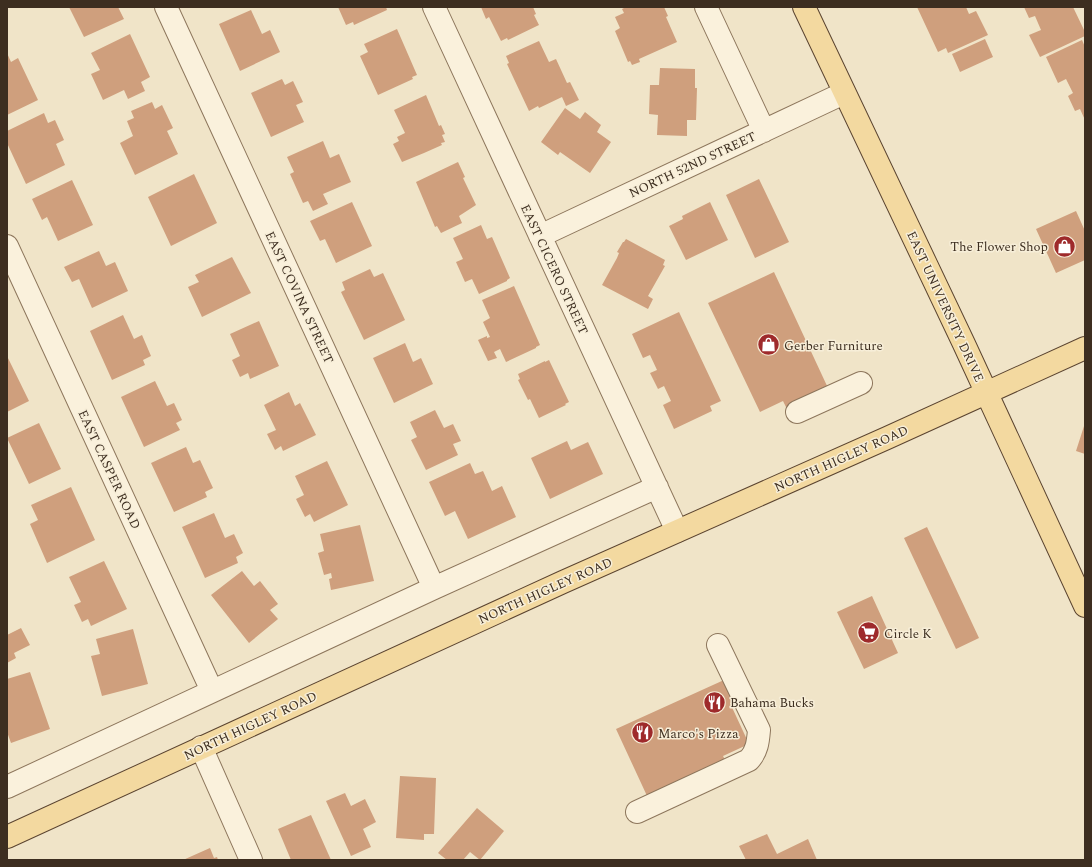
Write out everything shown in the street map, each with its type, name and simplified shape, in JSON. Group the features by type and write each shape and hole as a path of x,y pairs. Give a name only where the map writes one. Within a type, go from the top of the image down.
{"main road":[{"name":"EAST UNIVERSITY DRIVE","path":"804,7 987,393 1085,606"},
{"name":"NORTH HIGLEY ROAD","path":"8,835 556,585 1085,348"}],"street":[{"name":"EAST COVINA STREET","path":"166,7 434,588"},
{"name":"EAST CICERO STREET","path":"434,7 677,531"},
{"path":"706,7 764,131"},
{"name":"NORTH 52ND STREET","path":"540,236 844,93"},
{"name":"EAST CASPER ROAD","path":"7,246 212,691"},
{"path":"797,412 861,383"},
{"path":"7,787 434,588 656,488"},
{"path":"637,812 749,760 754,754 758,743 759,730 718,645"},
{"path":"201,748 251,860"}],"building":[{"path":"69,7 118,7 124,19 84,37"},
{"path":"338,7 386,7 387,10 354,25 353,22 346,25"},
{"path":"481,7 533,7 536,14 534,15 539,25 508,40 507,38 501,41 489,17 486,19"},
{"path":"626,7 664,7 668,16 666,17 677,42 639,59 640,62 632,65 630,61 628,62 615,31 620,28 615,17 624,13 622,9"},
{"path":"917,7 966,7 969,14 976,11 988,35 948,53 946,48 938,52"},
{"path":"1024,7 1073,7 1085,32 1085,36 1040,57 1029,35 1041,30 1035,16 1029,18"},
{"path":"251,10 262,34 270,30 280,52 240,71 219,24"},
{"path":"397,29 417,75 412,77 413,79 378,95 360,56 368,52 364,44"},
{"path":"130,34 150,77 141,82 145,91 128,99 124,90 103,100 91,74 100,70 91,53"},
{"path":"985,39 993,57 960,72 952,54"},
{"path":"1082,40 1085,47 1085,120 1080,109 1075,111 1068,96 1073,93 1066,79 1058,83 1046,57"},
{"path":"539,41 549,62 556,59 567,83 570,82 579,100 566,106 562,97 529,111 507,64 509,63 506,56"},
{"path":"7,53 11,62 18,58 38,100 7,115"},
{"path":"660,68 695,69 695,88 697,88 696,120 687,120 687,136 657,135 658,115 649,114 650,85 659,85"},
{"path":"282,79 285,85 293,81 303,102 296,105 304,122 271,137 251,93"},
{"path":"426,95 439,126 441,125 445,134 442,135 445,142 441,143 442,145 402,162 393,144 399,141 397,137 405,133 394,110"},
{"path":"152,102 155,109 162,105 173,128 167,131 178,154 135,175 120,143 133,136 127,121 134,118 131,111"},
{"path":"565,108 580,119 585,112 601,125 597,132 611,142 590,173 560,152 558,155 541,142"},
{"path":"44,113 48,123 55,120 64,140 56,144 65,165 26,184 7,143 7,131"},
{"path":"323,141 330,158 339,154 351,182 323,194 328,204 313,211 308,201 303,203 290,174 294,172 287,157"},
{"path":"458,162 465,177 463,178 476,205 459,216 462,223 441,233 437,226 435,227 416,182"},
{"path":"194,174 217,223 171,246 148,197"},
{"path":"759,179 789,242 755,258 726,195"},
{"path":"72,180 93,225 58,241 47,217 42,220 32,199"},
{"path":"352,202 372,246 336,263 325,239 320,241 310,221"},
{"path":"710,202 728,240 686,260 669,226 683,219 682,216"},
{"name":"The Flower Shop","path":"1076,211 1085,231 1085,260 1056,273 1036,229"},
{"path":"481,225 487,239 492,237 510,278 507,281 479,294 472,279 465,282 456,262 463,259 453,238"},
{"path":"626,239 665,260 663,265 665,266 648,296 653,299 648,309 602,285 617,258 619,253 617,252"},
{"path":"99,251 106,266 115,262 128,291 92,308 79,279 72,282 64,267"},
{"path":"232,257 251,293 202,317 188,287 199,282 195,275"},
{"path":"370,269 374,277 383,273 405,320 364,340 341,292 345,290 342,282"},
{"name":"Gerber Furniture","path":"774,272 828,388 786,407 783,401 760,412 708,303"},
{"path":"514,286 540,345 506,362 500,349 494,352 497,358 488,361 478,340 487,336 487,338 490,337 483,322 490,318 482,300"},
{"path":"679,312 721,401 710,406 712,411 674,429 663,405 671,401 664,386 658,389 650,373 657,370 650,355 643,358 632,334"},
{"path":"123,315 134,339 142,335 151,356 143,360 145,365 112,380 90,331"},
{"path":"259,321 279,366 250,379 248,373 240,377 232,360 240,356 230,334"},
{"path":"405,343 413,362 421,358 433,384 394,403 373,358"},
{"path":"7,356 29,401 7,412"},
{"path":"549,360 569,402 565,404 566,405 539,418 530,399 528,400 518,380 520,379 518,374"},
{"path":"155,381 167,406 174,403 182,420 176,423 180,430 144,447 121,397"},
{"path":"289,392 295,406 300,403 316,435 283,451 281,446 275,450 267,434 276,430 264,405"},
{"path":"435,410 444,428 453,424 461,441 453,444 458,455 426,470 411,440 417,437 410,422"},
{"path":"39,423 61,469 29,484 7,438"},
{"path":"1085,423 1085,454 1076,451"},
{"path":"567,441 571,450 588,442 603,474 550,499 531,458"},
{"path":"186,447 193,463 200,460 213,488 205,492 207,497 174,512 151,463"},
{"path":"327,461 348,505 314,522 310,514 305,517 296,499 304,495 295,476"},
{"path":"470,463 475,474 483,471 492,491 502,486 516,517 468,539 455,511 445,516 429,482"},
{"path":"71,487 95,540 47,563 30,524 38,520 31,505"},
{"path":"214,513 225,538 234,534 243,553 236,557 238,563 205,578 182,527"},
{"path":"360,525 374,581 331,590 329,579 332,578 331,573 324,575 318,553 324,551 320,534"},
{"name":"Circle K","path":"927,527 979,638 956,649 904,538"},
{"path":"104,561 127,609 91,626 88,619 82,622 74,605 81,602 69,577"},
{"path":"242,571 254,586 260,581 278,604 270,610 278,619 249,643 211,595"},
{"name":"Circle K","path":"872,596 898,653 864,669 837,612"},
{"path":"21,628 30,645 14,653 16,658 7,663 7,635"},
{"path":"133,629 148,684 102,696 91,656 100,654 96,639"},
{"path":"30,672 50,729 11,743 7,732 7,679"},
{"path":"724,680 734,702 730,703 749,744 723,756 726,762 648,798 616,729"},
{"path":"400,776 436,778 434,834 424,834 424,840 396,838"},
{"path":"345,793 351,806 365,799 376,822 363,829 371,847 351,856 326,801"},
{"path":"477,808 504,831 480,860 470,852 463,860 447,860 438,853"},
{"path":"311,815 331,860 291,860 278,829"},
{"path":"767,834 777,854 808,839 817,860 746,860 739,846"},
{"path":"210,848 214,858 217,857 218,860 183,860"}],"place":[{"name":"The Flower Shop","path":"1064,246"},
{"name":"Gerber Furniture","path":"768,345"},
{"name":"Circle K","path":"868,633"},
{"name":"Bahama Bucks","path":"715,702"},
{"name":"Marco's Pizza","path":"642,733"}]}
